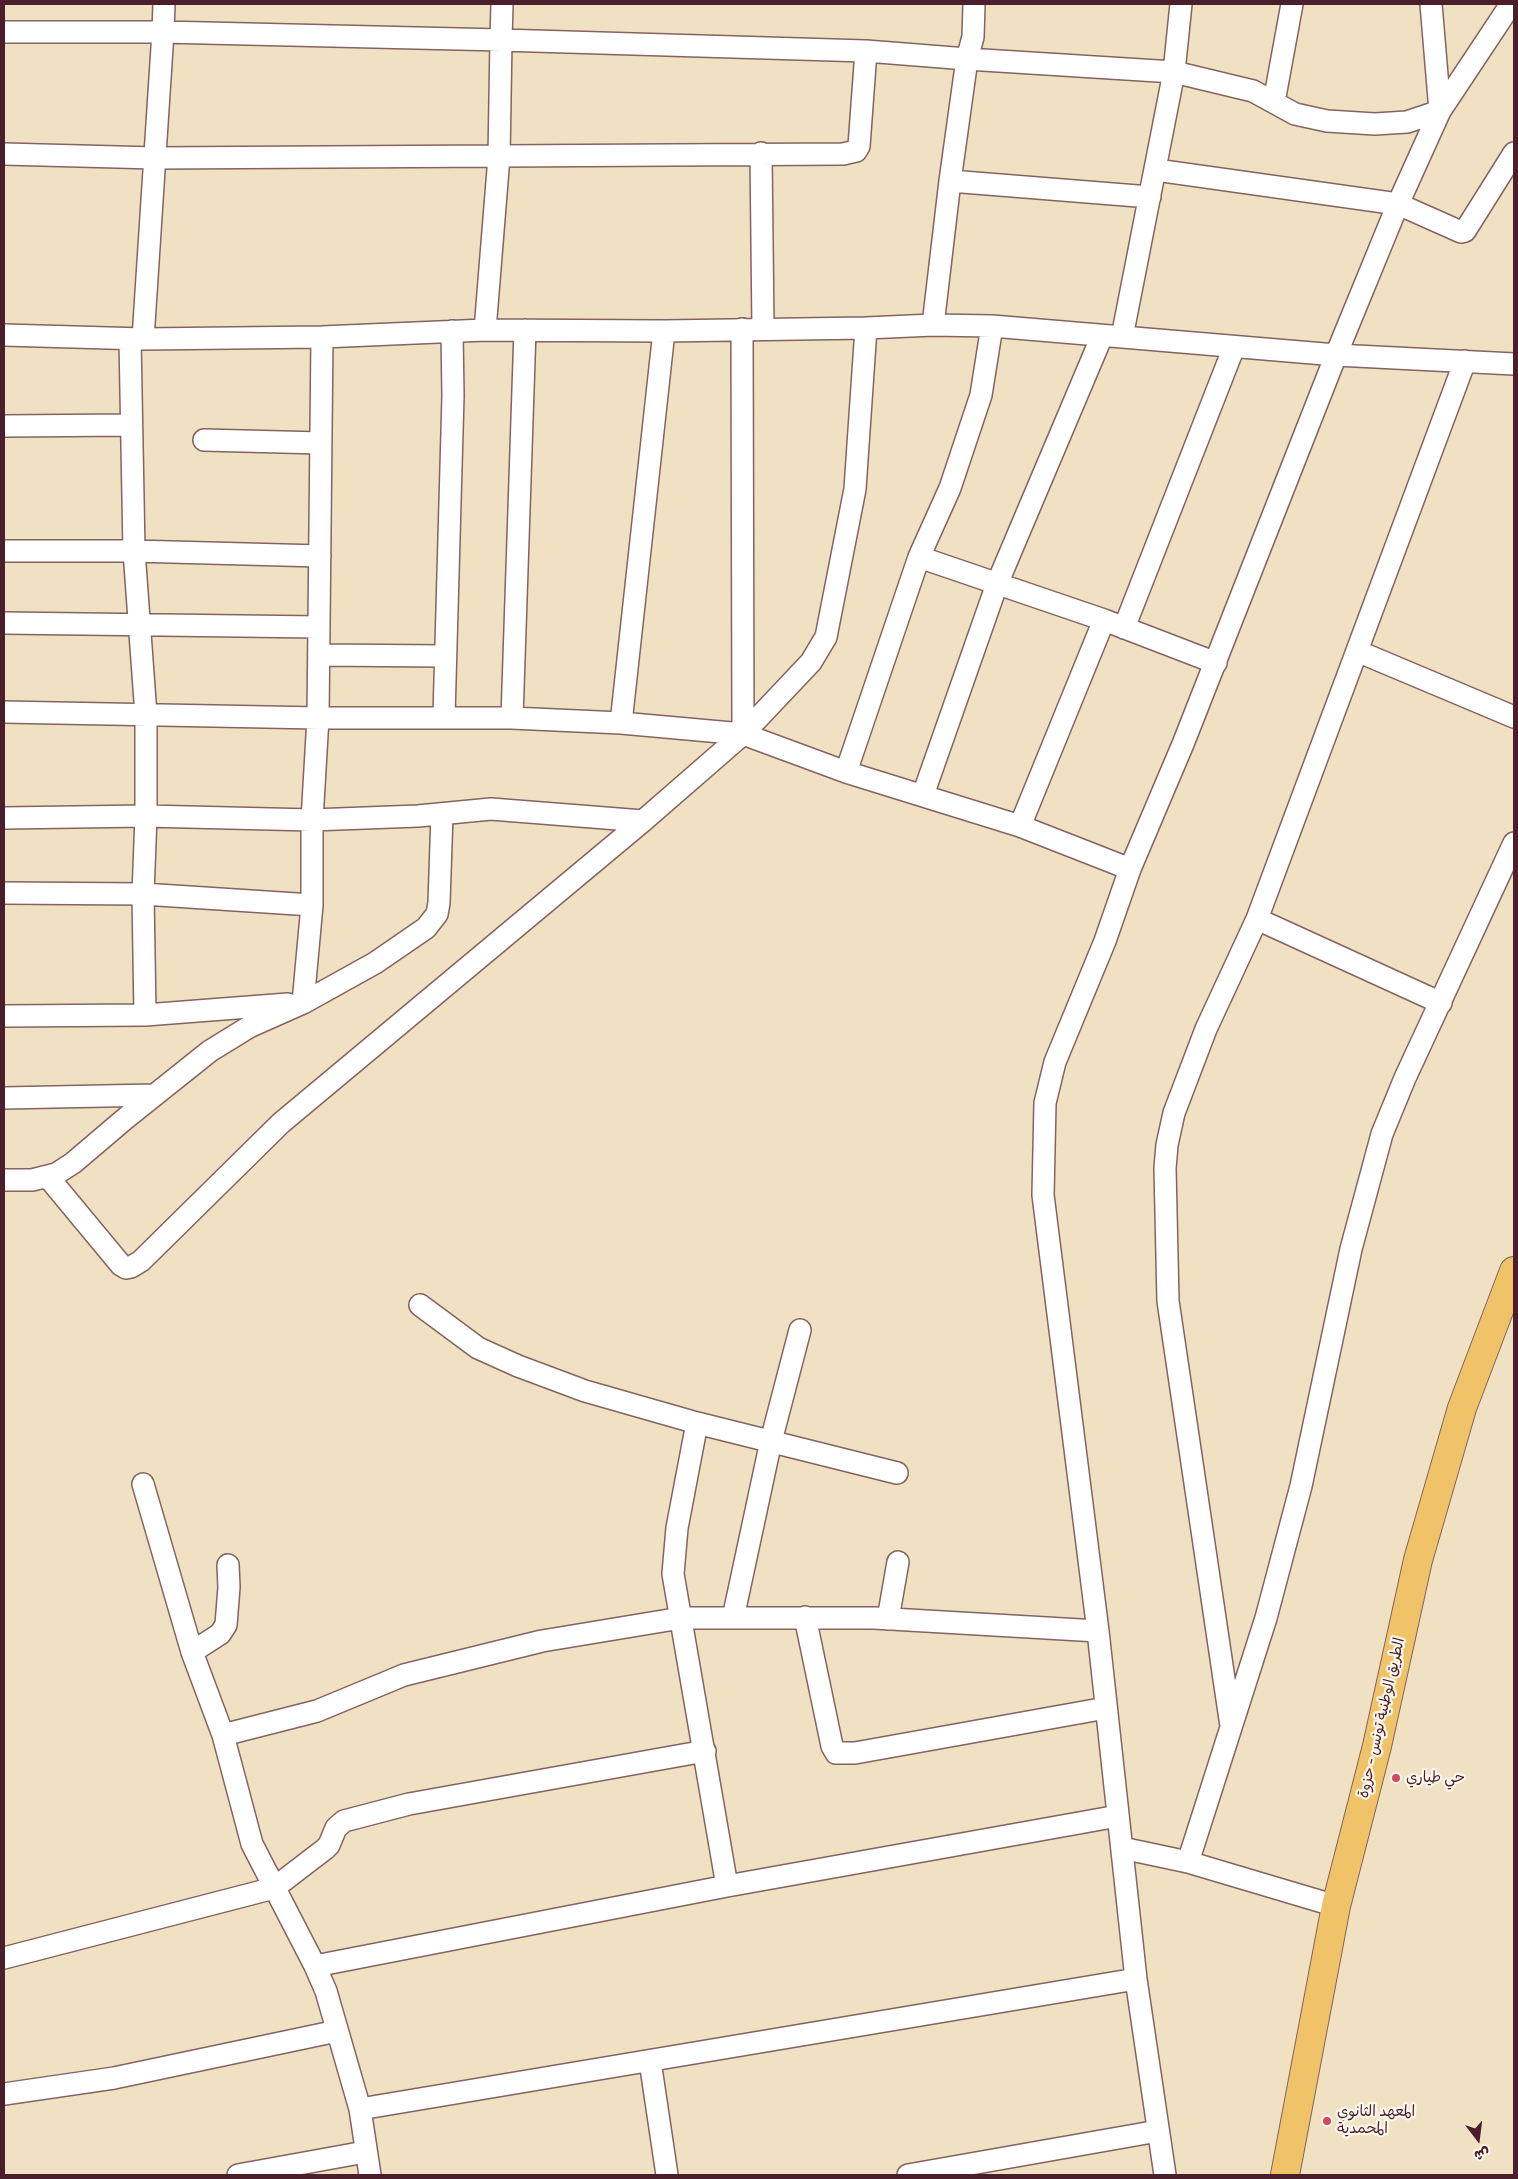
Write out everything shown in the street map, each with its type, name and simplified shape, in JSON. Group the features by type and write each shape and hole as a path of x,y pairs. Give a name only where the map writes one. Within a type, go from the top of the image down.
{"main road":[{"name":"الطريق الوطنية تونس - حزوة","path":"1285,2175 1336,1906 1377,1746 1418,1560 1462,1408 1514,1271"}],"street":[{"path":"145,1015 142,894 146,816 146,715 134,551 130,425 155,158 164,4"},
{"path":"485,330 499,157 502,4"},
{"path":"933,325 950,181 967,59 973,36 974,4"},
{"path":"923,795 996,584 1112,336 1156,170 1174,72 1181,4"},
{"path":"1274,102 1292,4"},
{"path":"1432,4 1440,111"},
{"path":"1165,2175 1136,1979 1098,1631 1043,1195 1045,1103 1055,1062 1105,940 1130,868 1216,664 1336,355 1398,204 1440,111 1511,4"},
{"path":"4,32 163,32 866,51 1174,72 1254,91 1295,114 1327,121 1366,124 1407,122 1440,111"},
{"path":"4,154 155,158 843,154 856,152 862,136 866,51"},
{"path":"1156,170 1398,204 1458,231 1463,231 1514,153"},
{"path":"743,734 753,329 761,154"},
{"path":"950,181 1150,197"},
{"path":"4,335 137,339 322,337 485,330 664,331 866,328 933,325 992,326 1336,355 1514,364"},
{"path":"846,772 919,558 950,488 981,395 992,326"},
{"path":"48,1177 121,1265 131,1267 281,1123 643,821 743,734 811,662 826,637 855,489 866,328"},
{"path":"512,718 525,330"},
{"path":"444,716 453,396 452,331"},
{"path":"621,723 664,331"},
{"path":"304,1003 312,905 312,820 318,718 322,337"},
{"path":"1124,628 1234,347"},
{"path":"1231,1726 1168,1301 1165,1168 1167,1145 1174,1113 1206,1029 1257,919 1465,362"},
{"path":"4,426 130,425"},
{"path":"204,440 321,443"},
{"path":"4,551 134,551 320,556"},
{"path":"919,558 1104,620 1216,664"},
{"path":"1020,826 1104,620"},
{"path":"4,623 319,627"},
{"path":"1357,651 1514,717"},
{"path":"319,655 446,656"},
{"path":"4,712 318,718 444,716 512,718 621,723 743,734 846,772 1020,826 1130,868"},
{"path":"4,818 146,816 312,820 442,814 491,809 643,821"},
{"path":"4,1180 32,1180 48,1177 73,1163 154,1095 231,1037 304,1003 375,963 426,928 436,914 439,903 442,814"},
{"path":"1188,1862 1266,1618 1301,1486 1350,1249 1382,1134 1405,1078 1514,843"},
{"path":"4,893 142,894 312,905"},
{"path":"1257,919 1441,1002"},
{"path":"4,1016 145,1015 304,1003"},
{"path":"4,1098 154,1095"},
{"path":"420,1306 478,1348 518,1366 586,1391 697,1423 898,1472"},
{"path":"733,1618 771,1441 800,1330"},
{"path":"697,1423 676,1537 673,1574 727,1886"},
{"path":"143,1484 192,1652 223,1735 252,1844 326,1991 360,2109 370,2175"},
{"path":"888,1619 898,1562"},
{"path":"192,1652 220,1634 226,1625 229,1587 228,1565"},
{"path":"223,1735 317,1711 404,1675 542,1641 681,1618 805,1617 888,1619 1098,1631"},
{"path":"805,1617 832,1746 836,1753 855,1753 1106,1708"},
{"path":"4,1958 274,1888 318,1856 329,1845 336,1828 344,1821 408,1804 705,1751"},
{"path":"315,1966 727,1886 1118,1816"},
{"path":"1122,1848 1188,1862 1336,1906"},
{"path":"360,2109 1136,1979"},
{"path":"4,2094 114,2078 337,2031"},
{"path":"650,2061 667,2175"},
{"path":"908,2175 1158,2131"},
{"path":"238,2175 365,2152"}],"place":[{"name":"حي طياري","path":"1396,1778"},
{"name":"المعهد الثانوي المحمدية","path":"1327,2121"}]}
